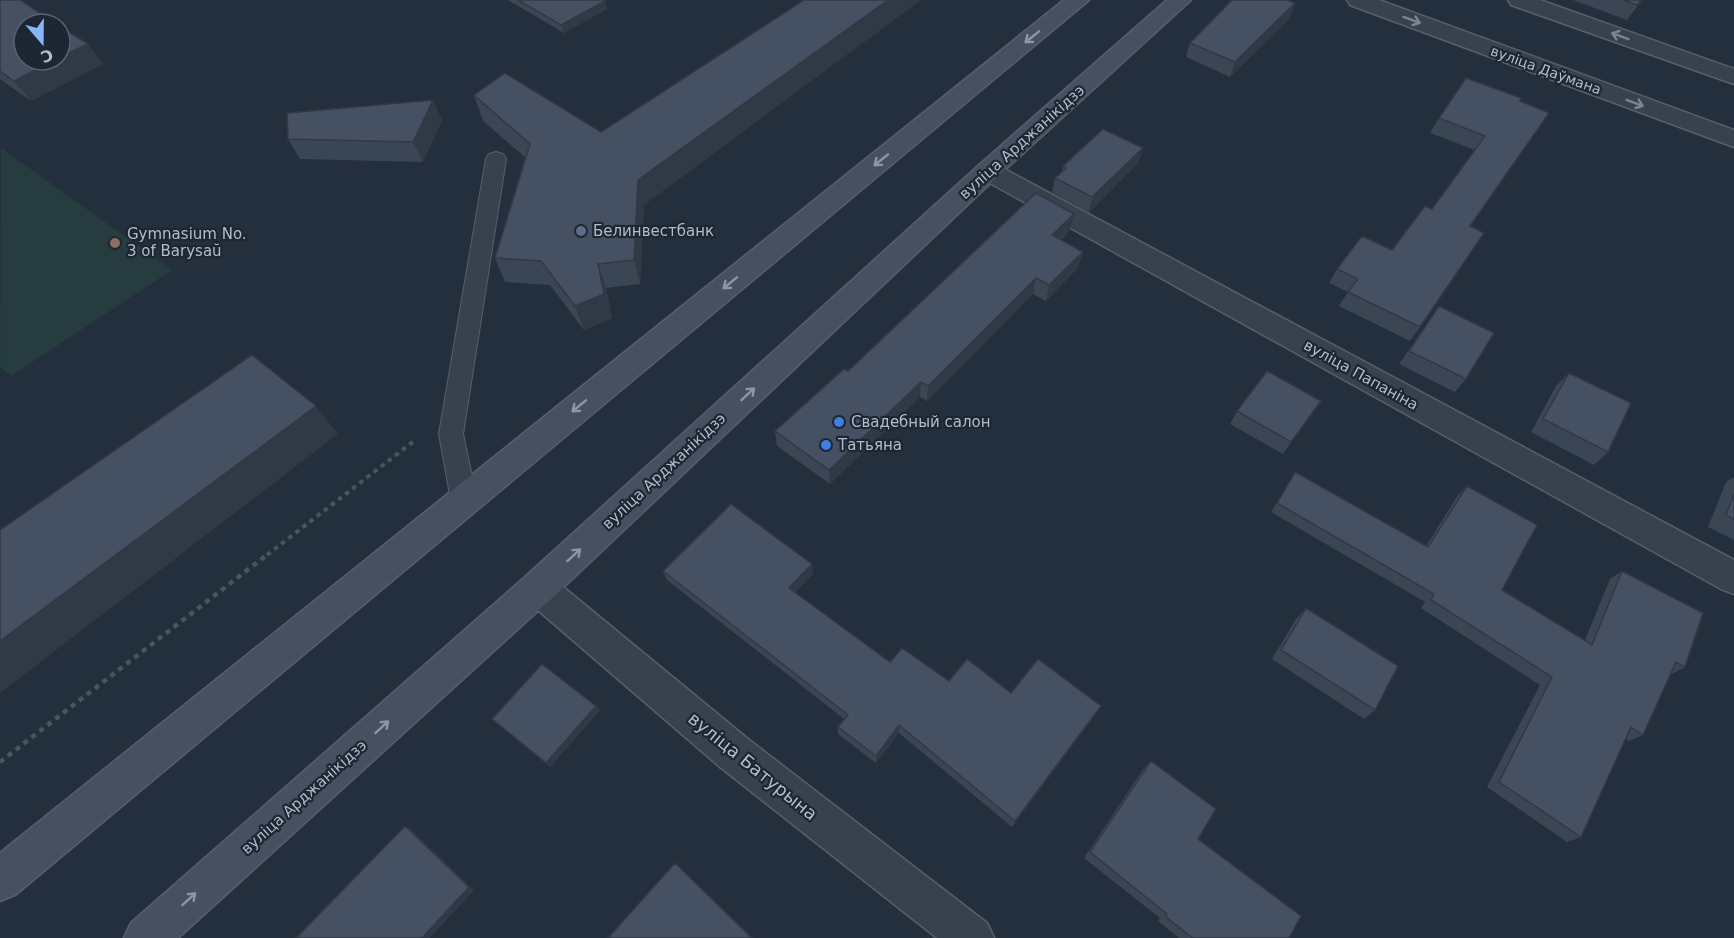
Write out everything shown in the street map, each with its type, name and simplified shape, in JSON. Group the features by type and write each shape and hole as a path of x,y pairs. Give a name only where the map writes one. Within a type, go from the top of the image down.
{"main road":[{"path":"0,880 1078,0"},
{"name":"вуліца Арджанікідзэ","path":"146,938 538,588 988,171 1180,0"}],"street":[{"name":"вуліца Даўмана","path":"1358,0 1734,139"},
{"path":"1519,0 1734,77"},
{"name":"вуліца Папаніна","path":"988,171 1734,578"},
{"name":"вуліца Батурына","path":"538,588 734,753 972,938"}],"lane":[{"path":"464,500 451,434 496,159"}],"path":[{"path":"0,762 454,409"}],"green space":[{"path":"1,148 172,270 11,376 0,367"}],"building":[{"path":"0,0 20,0 38,12 12,12 12,72 32,72 14,81 0,71"},
{"path":"518,0 603,0 605,1 561,25"},
{"path":"804,0 888,0 638,180 634,260 598,264 604,294 575,306 541,261 495,258 530,144 474,95 505,73 601,132"},
{"path":"1232,0 1287,0 1295,3 1235,62 1190,43"},
{"path":"1623,0 1641,0 1637,5"},
{"path":"72,34 88,44 72,51"},
{"path":"1466,78 1521,98 1520,101 1549,113 1470,226 1484,233 1420,327 1348,292 1358,279 1337,269 1362,236 1392,250 1425,206 1432,209 1485,136 1439,118"},
{"path":"433,100 413,142 288,139 287,113"},
{"path":"1103,129 1143,148 1092,197 1055,178 1066,168 1063,166"},
{"path":"1036,193 1074,214 1052,235 1083,252 1049,285 1036,278 928,386 921,382 829,470 775,431 844,369 848,371"},
{"path":"1439,306 1494,333 1466,379 1409,351"},
{"path":"252,355 316,406 0,641 0,530"},
{"path":"1267,371 1321,401 1291,442 1237,411"},
{"path":"1569,373 1631,403 1608,452 1543,419"},
{"path":"1295,472 1428,547 1467,486 1537,525 1502,590 1592,645 1622,571 1703,613 1685,667 1676,662 1643,735 1631,727 1581,837 1499,782 1552,677 1431,600 1434,594 1277,503"},
{"path":"1734,494 1734,519 1726,515"},
{"path":"731,504 812,564 789,588 890,662 902,648 949,681 967,659 1011,693 1038,659 1101,706 1015,821 899,725 876,756 838,727 848,715 663,571"},
{"path":"1306,608 1398,666 1375,710 1281,650"},
{"path":"542,664 596,706 546,763 492,719"},
{"path":"1151,761 1216,809 1198,839 1301,916 1289,938 1193,938 1090,852"},
{"path":"405,826 469,887 422,938 296,938"},
{"path":"675,863 752,938 608,938"}],"place":[{"name":"Белинвестбанк","path":"581,231"},
{"name":"Gymnasium No. 3 of Barysaŭ","path":"115,243"},
{"name":"Свадебный салон","path":"839,422"},
{"name":"Татьяна","path":"826,445"}]}
